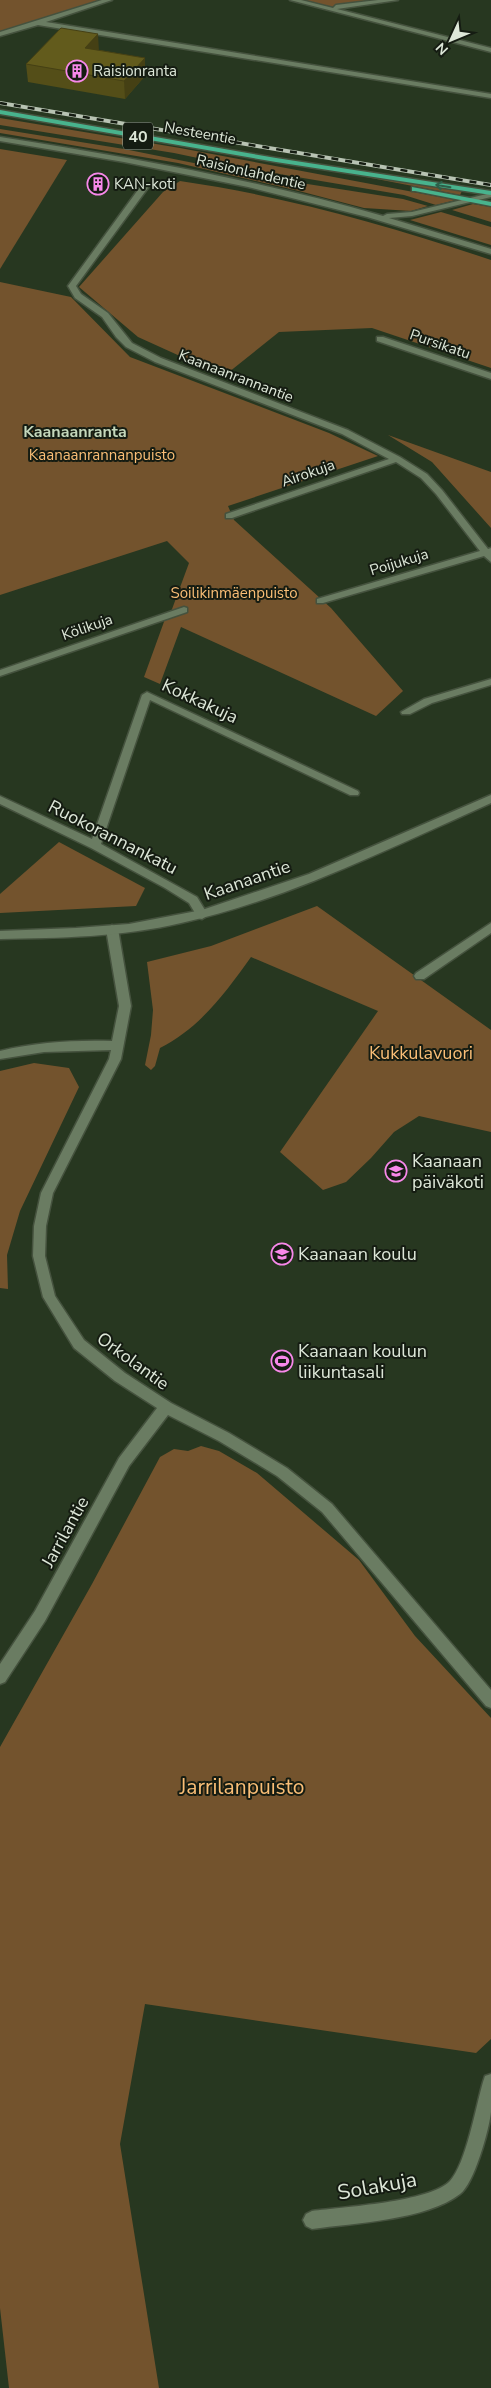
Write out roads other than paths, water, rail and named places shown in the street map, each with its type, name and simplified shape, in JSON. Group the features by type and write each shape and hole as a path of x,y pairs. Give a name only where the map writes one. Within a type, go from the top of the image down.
{"main road":[{"name":"Nesteentie","path":"0,112 276,160 491,194"},
{"name":"Nesteentie","path":"276,160 491,204"}],"street":[{"path":"0,34 109,0"},
{"path":"292,0 491,50"},
{"path":"325,8 395,0"},
{"path":"35,22 491,96"},
{"name":"Raisionlahdentie","path":"0,139 226,179 362,213 491,252"},
{"name":"Kaanaanrannantie","path":"146,186 72,286 78,296 105,315 119,335 129,344 158,360 345,432 397,458 424,476 489,554"},
{"path":"362,213 404,215 491,194"},
{"name":"Pursikatu","path":"380,339 491,376"},
{"name":"Airokuja","path":"229,516 397,458"},
{"name":"Poijukuja","path":"320,601 489,554"},
{"name":"Kölikuja","path":"0,673 184,610"},
{"path":"406,712 428,701 491,682"},
{"name":"Kokkakuja","path":"95,845 147,695 354,793"},
{"name":"Kaanaantie","path":"0,935 112,929 202,915 266,894 491,799"},
{"name":"Ruokorannankatu","path":"0,800 95,845 193,900 202,915"},
{"path":"420,976 491,927"},
{"name":"Orkolantie","path":"112,929 125,1006 114,1059 47,1193 40,1226 39,1256 49,1297 79,1344 120,1377 166,1407 282,1472 327,1508 491,1701"},
{"path":"0,1055 15,1051 89,1044 118,1046"},
{"name":"Jarrilantie","path":"0,1677 40,1616 124,1462 166,1407"},
{"name":"Solakuja","path":"312,2220 413,2206 441,2196 456,2187 468,2168 491,2082"}],"railway":[{"path":"0,103 491,185"}],"place":[{"name":"Raisionranta","path":"77,71"},
{"name":"KAN-koti","path":"98,184"},
{"name":"Kaanaan päiväkoti","path":"396,1171"},
{"name":"Kaanaan koulu","path":"282,1254"},
{"name":"Kaanaan koulun liikuntasali","path":"282,1361"}],"district":[{"name":"Kaanaanranta","path":"75,431"}],"park label":[{"name":"Kaanaanrannanpuisto","path":"102,455"},
{"name":"Soilikinmäenpuisto","path":"234,593"},
{"name":"Kukkulavuori","path":"421,1053"},
{"name":"Jarrilanpuisto","path":"242,1787"}]}
